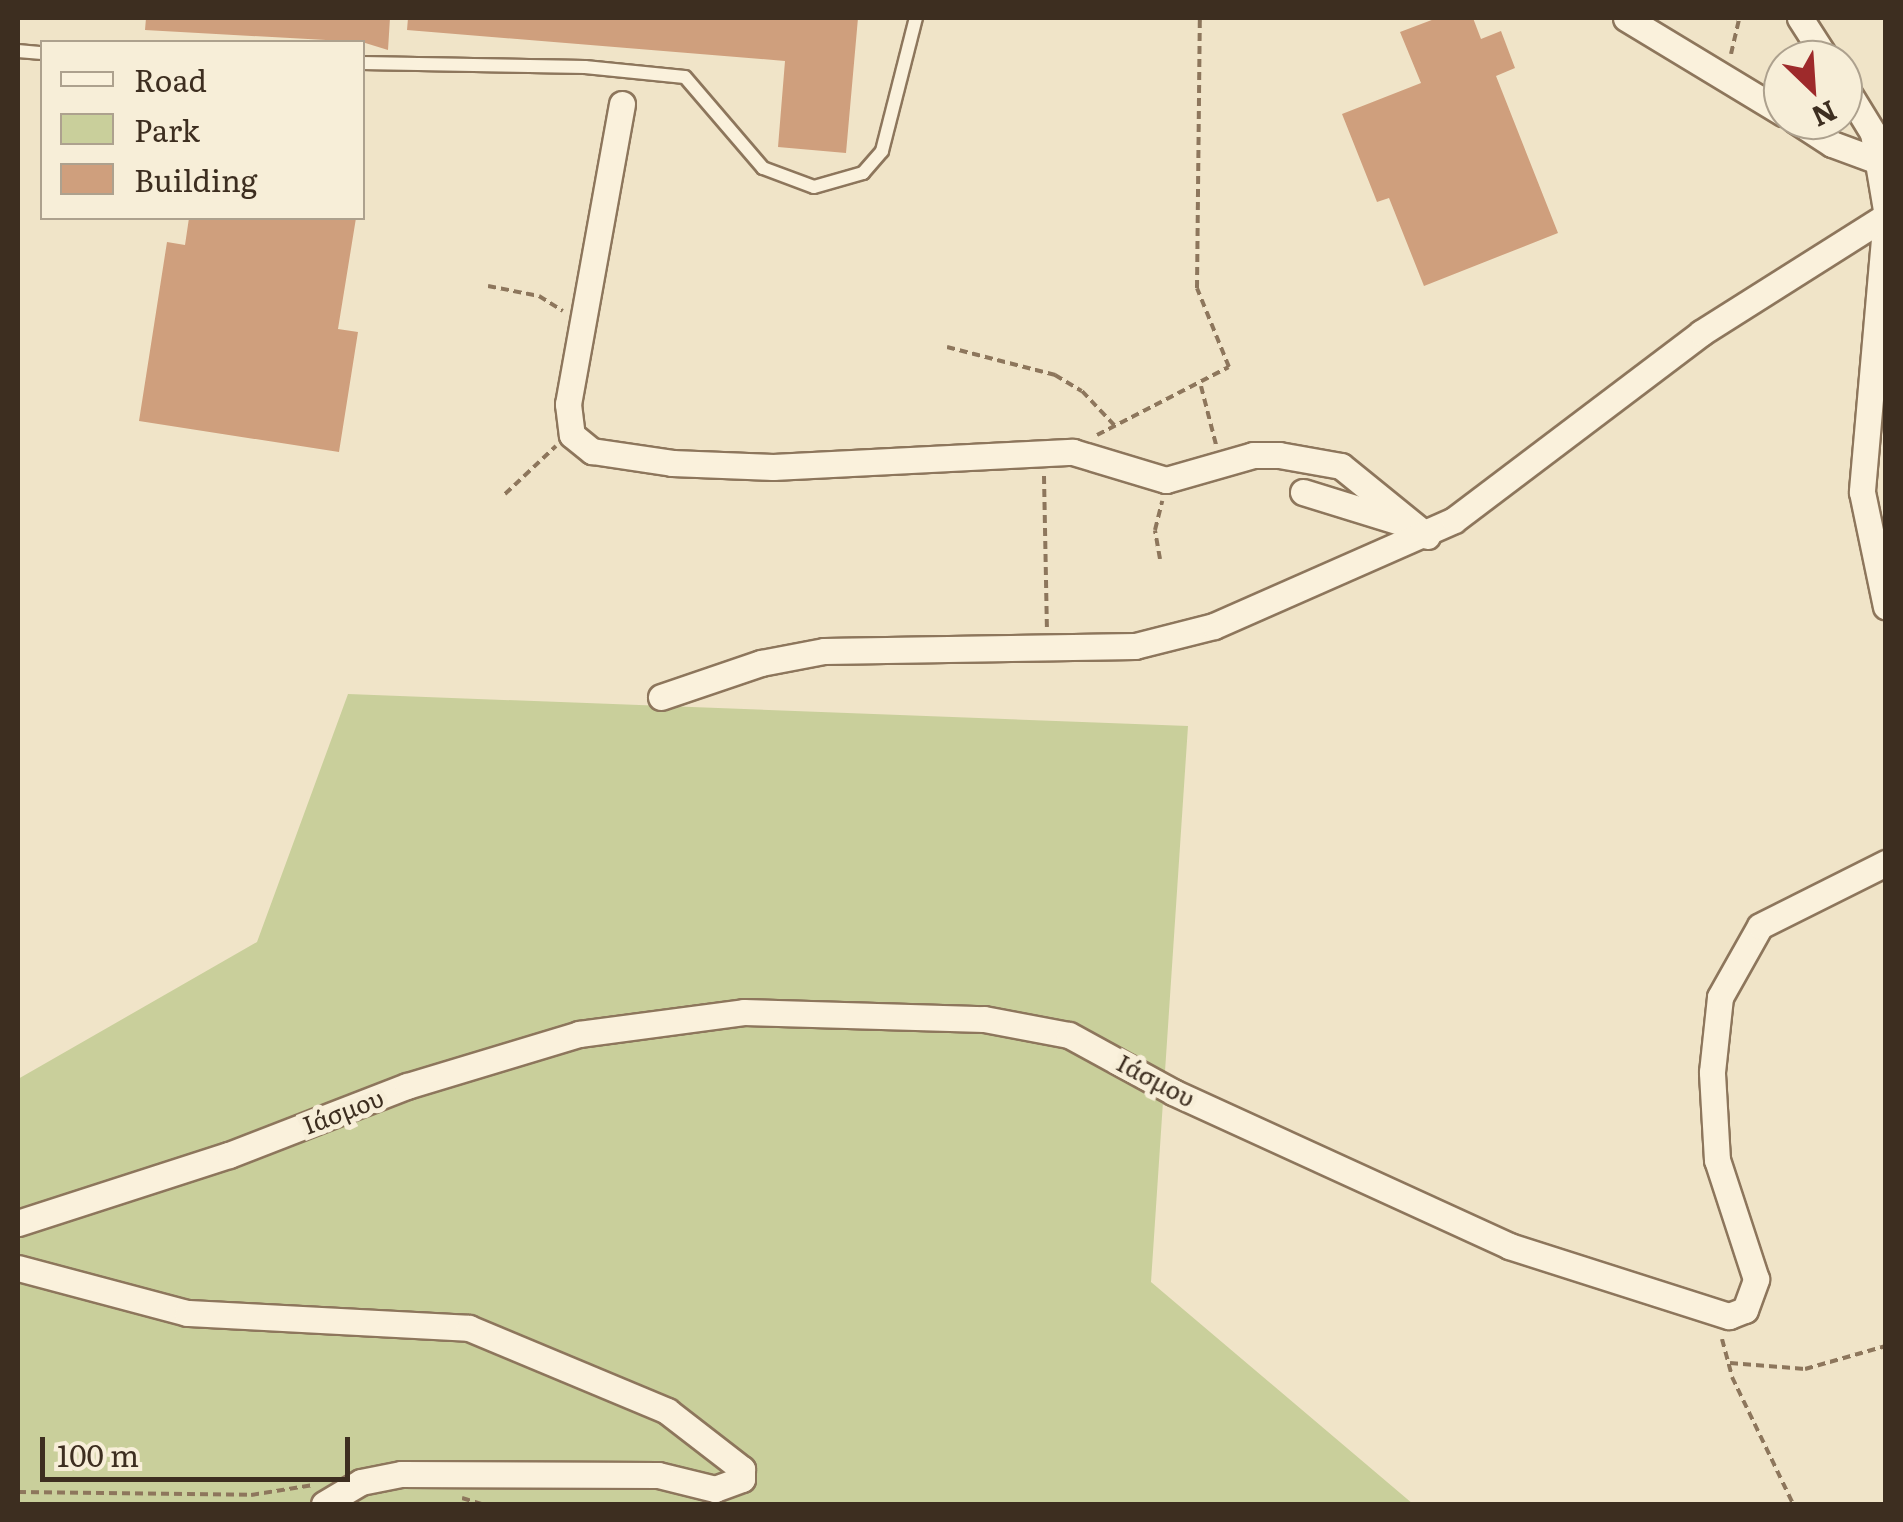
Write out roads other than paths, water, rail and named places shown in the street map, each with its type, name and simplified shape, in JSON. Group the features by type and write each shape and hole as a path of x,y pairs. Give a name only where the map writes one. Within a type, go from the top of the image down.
{"street":[{"path":"1626,18 1763,100"},
{"path":"1800,18 1814,40"},
{"path":"622,104 568,404 572,435 592,451 712,467 872,464 1073,452 1174,478 1223,464 1279,455 1340,466 1423,532"},
{"path":"1863,117 1873,133 1881,162 1886,214 1862,492 1886,607"},
{"path":"1826,140 1881,162"},
{"path":"661,697 824,651 1059,648 1173,640 1423,532 1490,496 1700,334 1886,214"},
{"path":"1303,492 1423,532"},
{"name":"Ιάσμου","path":"18,1222 229,1155 407,1086 579,1034 744,1012 984,1019 1070,1035 1173,1092 1466,1228 1569,1268 1723,1316 1745,1310 1756,1280 1717,1160 1712,1072 1720,996 1760,926 1886,864"},
{"path":"18,1268 187,1313 469,1328 667,1411 742,1469 742,1479 716,1489 658,1475 401,1474 333,1497"}],"lane":[{"path":"365,63 585,67 685,77 764,168 814,186 863,173 882,151 916,18"}]}
